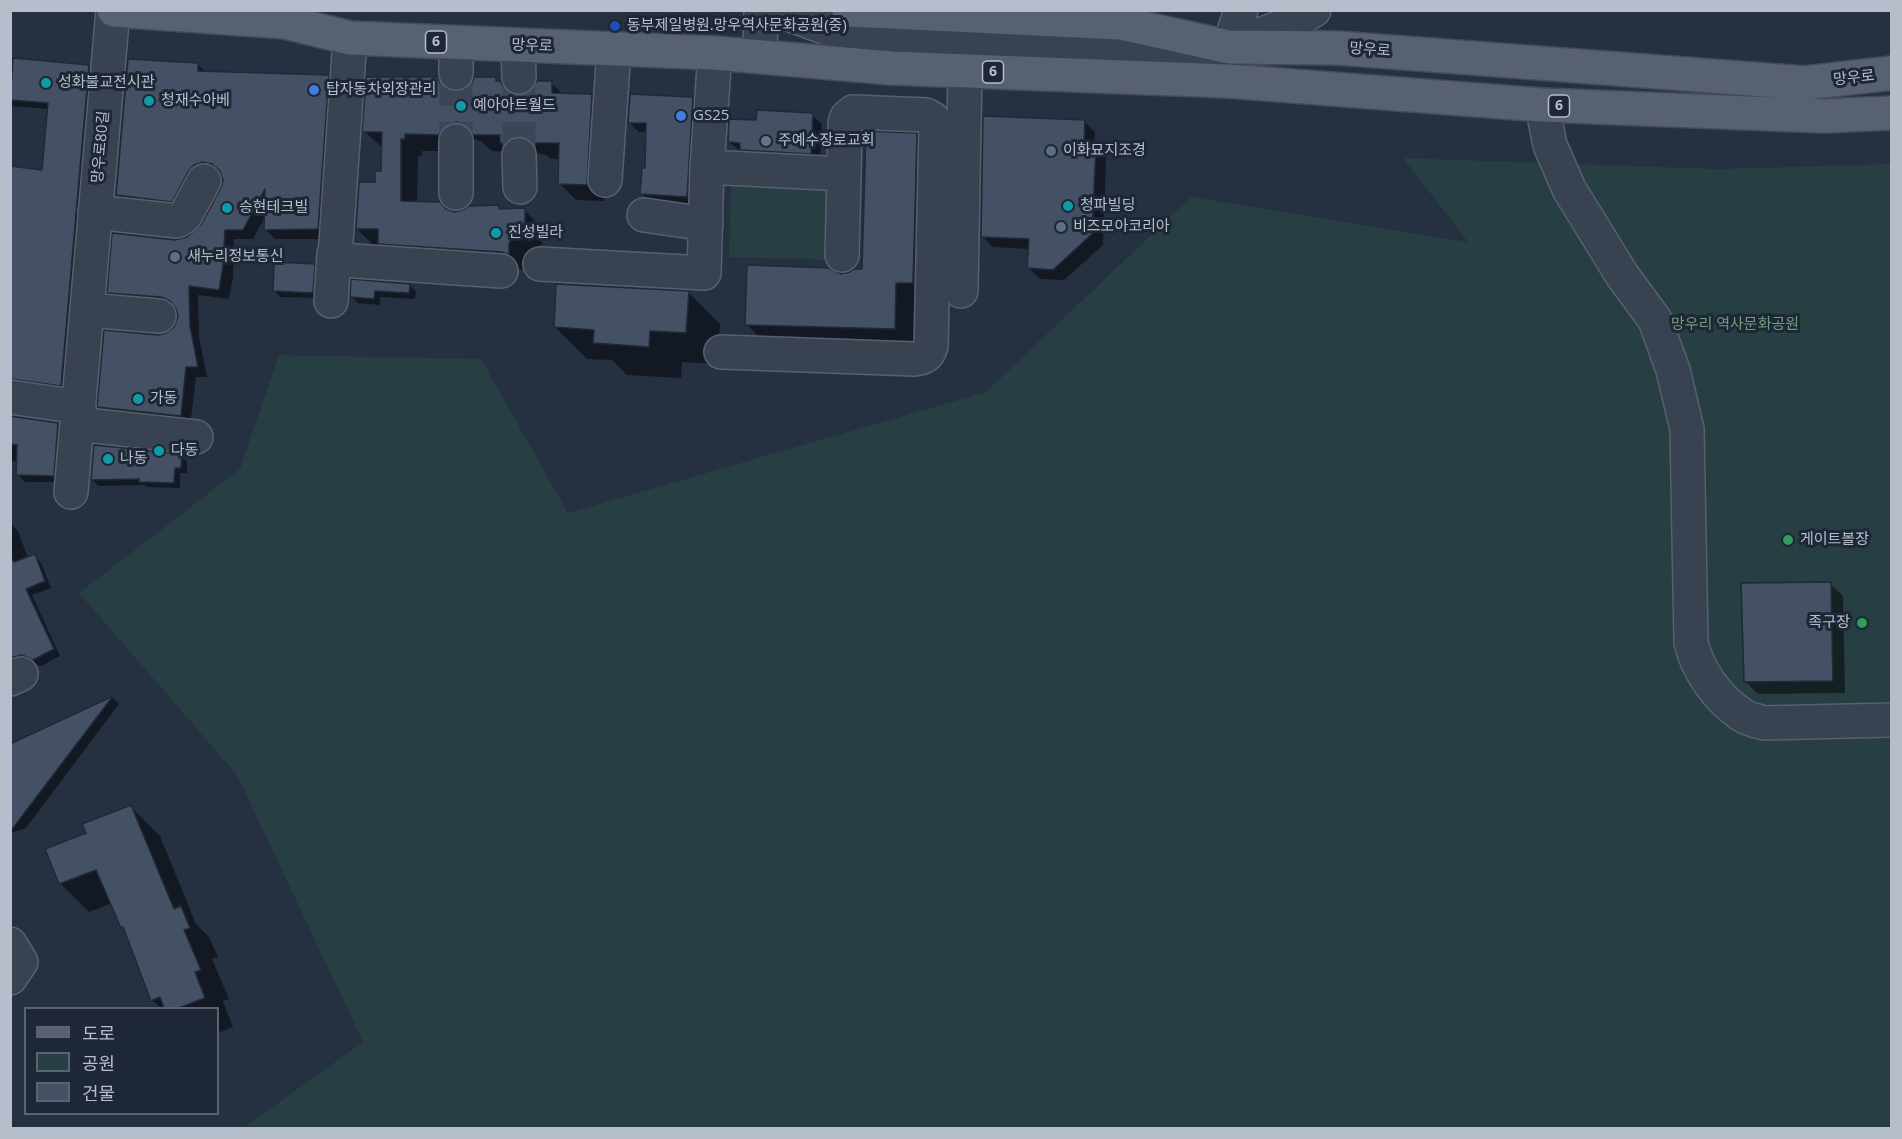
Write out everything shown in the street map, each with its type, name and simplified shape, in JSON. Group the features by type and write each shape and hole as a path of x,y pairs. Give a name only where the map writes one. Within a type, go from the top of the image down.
{"main road":[{"name":"망우로","path":"113,10 285,22 350,38 456,58 519,62 614,49 715,53 966,71 1227,81 1542,105 1824,116 1892,113"},
{"name":"망우로","path":"849,10 1120,23 1229,47 1338,48 1805,83 1892,73"}],"street":[{"name":"망우로80길","path":"71,492 113,10"},
{"path":"760,56 761,10"},
{"path":"770,10 841,63"},
{"path":"778,10 843,34 1131,50 1229,47 1294,22 1314,10"},
{"path":"1227,81 1229,47 1241,10"},
{"path":"331,302 350,38"},
{"path":"605,180 614,49"},
{"path":"540,264 704,273 707,167 715,53"},
{"path":"961,291 966,71"},
{"path":"1542,105 1550,145 1569,189 1622,275 1655,320 1673,370 1687,429 1692,643 1695,660 1729,705 1744,717 1764,723 1892,720"},
{"path":"721,352 914,359 923,358 929,353 936,124 933,118 926,115 853,112 847,117 842,255"},
{"path":"456,141 456,193"},
{"path":"519,154 520,187"},
{"path":"707,167 844,174"},
{"path":"95,213 177,222 185,216 204,180"},
{"path":"644,215 706,224"},
{"path":"334,254 341,260 501,271"},
{"path":"87,309 159,316"},
{"path":"10,397 78,415 196,437"},
{"path":"10,944 21,962 10,978"}],"green space":[{"name":"망우리 역사문화공원","path":"1403,158 1719,169 1891,164 1891,1128 243,1128 363,1042 237,775 79,593 240,469 279,355 481,359 568,513 986,392 1191,197 1468,242"},
{"path":"731,181 834,185 832,260 729,257"}],"building":[{"path":"13,58 89,65 61,386 10,379 10,166 42,170 48,103 10,100"},
{"path":"128,59 198,63 198,71 329,75 318,229 264,230 265,189 243,230 225,230 219,290 189,286 190,326 198,367 186,367 181,416 97,407 104,330 158,335 174,327 178,317 170,301 161,297 107,293 112,233 175,240 187,237 201,225 223,181 220,171 212,164 203,162 194,165 188,172 172,202 116,195"},
{"path":"366,77 438,77 446,89 455,92 466,89 474,77 496,77 496,81 501,81 503,87 510,93 519,96 529,93 537,81 552,81 552,93 592,94 587,185 558,184 559,143 533,143 519,136 506,143 500,143 500,135 473,135 466,125 457,122 446,125 439,135 405,134 405,139 401,139 401,201 440,202 446,209 455,212 469,206 499,205 499,209 525,208 525,227 509,243 509,255 502,252 378,244 378,229 356,229 359,182 375,182 375,171 381,171 382,132 362,132"},
{"path":"630,94 693,97 687,197 640,194 642,168 645,168 646,123 628,123"},
{"path":"757,110 813,113 811,154 740,150 740,143 728,142 729,119 756,120"},
{"name":"청파빌딩","path":"983,116 1085,120 1084,146 1096,146 1092,234 1053,270 1027,268 1029,239 981,237"},
{"path":"866,131 917,133 913,283 896,283 895,329 745,325 747,265 829,268 841,274 854,269 862,269"},
{"path":"274,262 315,264 313,293 273,291"},
{"path":"351,279 410,284 409,293 375,291 374,299 350,297"},
{"path":"556,284 689,291 686,333 650,331 649,347 593,343 594,330 554,327"},
{"path":"10,416 58,423 54,476 16,475 17,445 10,444"},
{"path":"94,445 182,454 181,468 175,468 174,483 139,482 139,479 91,480"},
{"path":"35,554 45,581 26,589 54,649 33,660 22,655 10,658 10,555 14,562"},
{"path":"1831,582 1833,681 1744,682 1741,583"},
{"path":"113,696 10,832 10,744"},
{"path":"131,805 174,909 181,906 190,928 184,930 201,970 195,972 205,998 181,1007 164,1007 160,997 151,1001 123,927 121,928 96,870 59,884 45,849 86,833 82,824"}],"tunnel":[{"path":"456,73 456,141"},
{"path":"519,77 519,155"}],"place":[{"name":"동부제일병원.망우역사문화공원(중)","path":"615,26"},
{"name":"성화불교전시관","path":"46,83"},
{"name":"탑자동차외장관리","path":"314,90"},
{"name":"청재수아베","path":"149,101"},
{"name":"예아아트월드","path":"461,106"},
{"name":"GS25","path":"681,116"},
{"name":"주예수장로교회","path":"766,141"},
{"name":"이화묘지조경","path":"1051,151"},
{"name":"청파빌딩","path":"1068,206"},
{"name":"승현테크빌","path":"227,208"},
{"name":"비즈모아코리아","path":"1061,227"},
{"name":"진성빌라","path":"496,233"},
{"name":"새누리정보통신","path":"175,257"},
{"name":"가동","path":"138,399"},
{"name":"다동","path":"159,451"},
{"name":"나동","path":"108,459"},
{"name":"게이트볼장","path":"1788,540"},
{"name":"족구장","path":"1862,623"}]}
